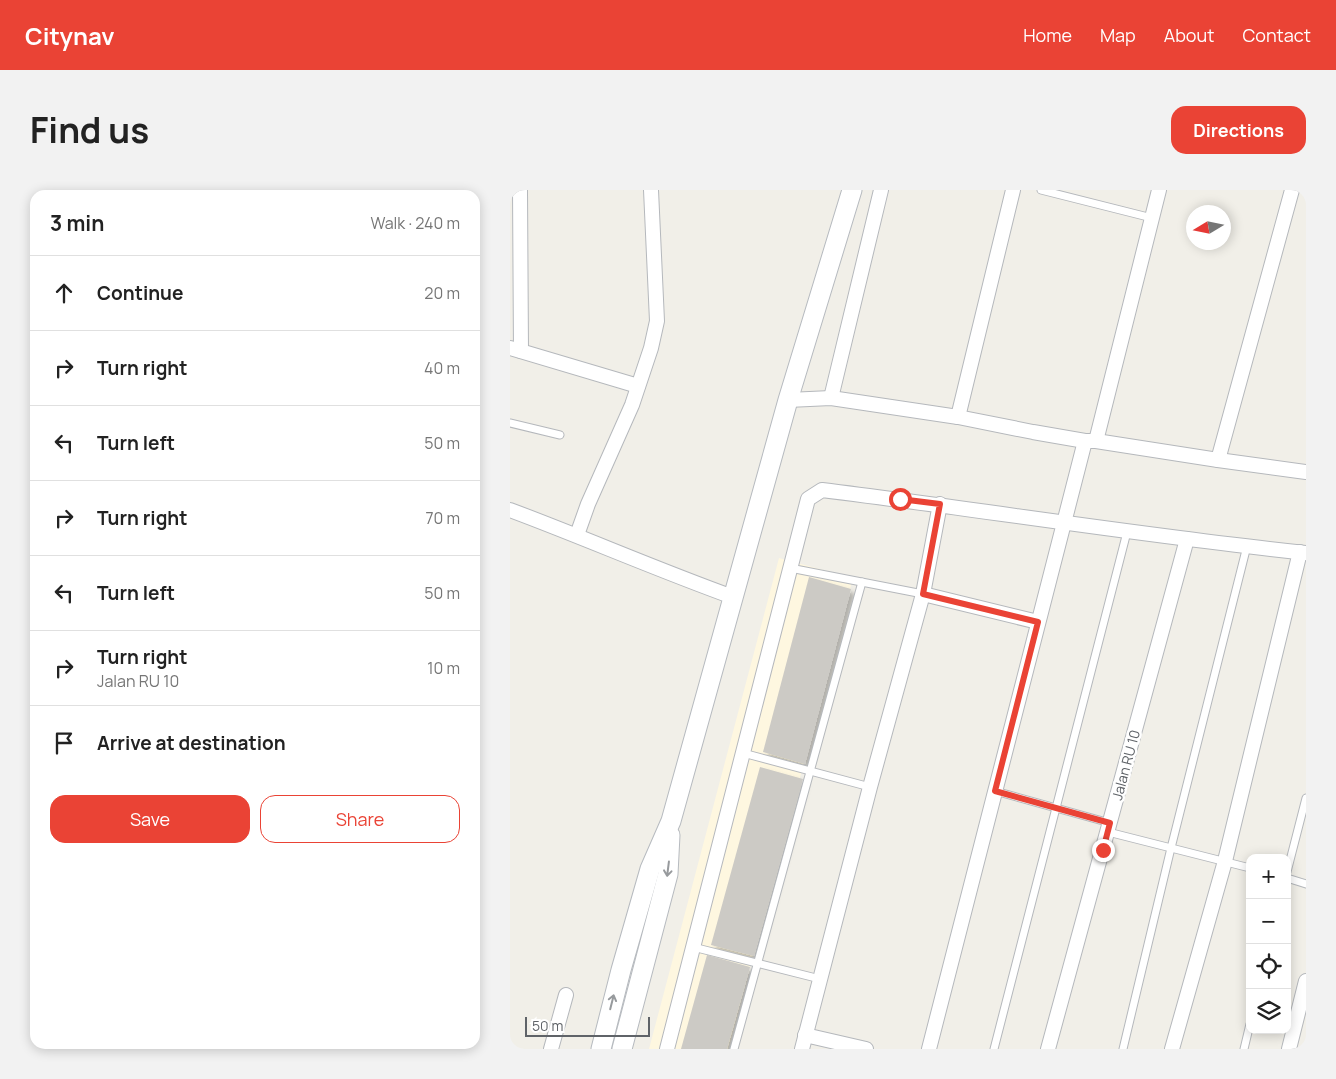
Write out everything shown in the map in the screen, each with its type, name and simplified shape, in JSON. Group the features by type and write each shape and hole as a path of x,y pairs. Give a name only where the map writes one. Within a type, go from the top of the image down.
{"street":[{"path":"520,190 516,349 638,386"},
{"path":"578,536 588,504 632,405 651,348 656,321 651,190"},
{"path":"600,1049 620,970 650,869 671,821 788,400 852,190"},
{"path":"831,398 881,190"},
{"path":"958,417 1013,190"},
{"path":"929,1049 1065,517 1079,466 1090,441 1159,190"},
{"path":"1218,460 1292,190"},
{"path":"788,400 831,398 958,417 1090,441 1306,472"},
{"path":"667,1049 808,499 822,490 1065,517 1127,532 1303,553 1225,861 1172,1049"},
{"path":"802,1049 870,787 923,594 940,504"},
{"path":"510,510 674,576 733,597"},
{"name":"Jalan RU 10","path":"1048,1049 1187,539"},
{"path":"923,594 1038,622"},
{"path":"622,1049 668,874 671,821"},
{"path":"1289,1049 1306,981"},
{"path":"551,1049 566,995"},
{"path":"805,1035 866,1049"}],"lane":[{"path":"1041,190 1152,218"},
{"path":"510,423 560,435"},
{"path":"994,1049 1127,532"},
{"path":"1123,1049 1171,848 1247,546"},
{"path":"790,568 923,594"},
{"path":"734,1049 862,582"},
{"path":"743,753 870,787"},
{"path":"995,791 1057,809 1171,848 1246,867"},
{"path":"1291,856 1306,798"},
{"path":"1291,879 1306,884"},
{"path":"693,947 820,979"},
{"path":"1244,1049 1248,1034"}],"shaded area":[{"path":"779,558 853,578 728,1049 649,1049"}],"building":[{"path":"809,577 851,589 805,764 763,752"},
{"path":"760,767 803,779 754,956 711,945"},
{"path":"707,955 750,967 727,1049 681,1049"}],"route":[{"path":"900,499 940,504 923,594 1038,622 995,791 1110,823 1103,850"}]}
